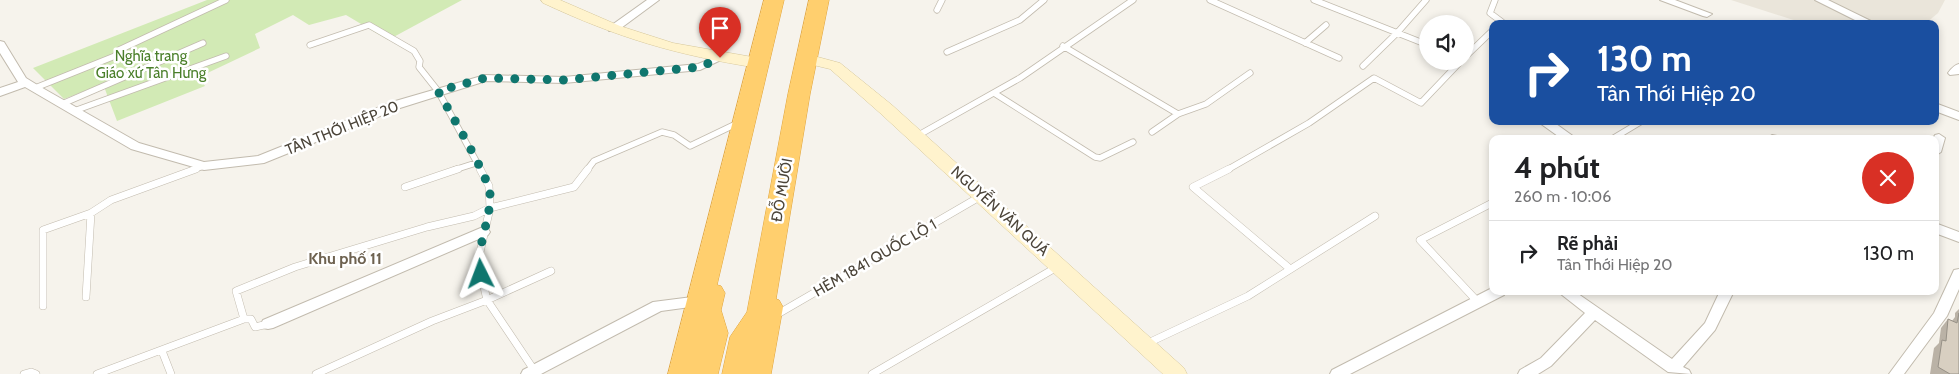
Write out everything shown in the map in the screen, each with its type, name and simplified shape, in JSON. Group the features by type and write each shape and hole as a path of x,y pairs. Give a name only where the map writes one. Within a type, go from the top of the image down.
{"highway":[{"path":"763,64 774,0"},
{"path":"682,374 763,64 783,0"},
{"name":"ĐỖ MƯỜI","path":"758,374 819,0"},
{"name":"ĐỖ MƯỜI","path":"736,374 744,337 760,315 810,61 826,0"},
{"path":"704,374 714,333 708,310 749,119"}],"main road":[{"path":"548,0 613,29 654,43 720,58 763,64"},
{"name":"NGUYỄN VĂN QUÁ","path":"810,61 827,63 844,73 917,136 1178,374"}],"street":[{"path":"613,29 654,0"},
{"path":"1665,0 1707,14"},
{"path":"1820,0 1863,20"},
{"name":"TÂN THỚI HIỆP 20","path":"0,44 22,80 30,85 135,146 204,166 260,160 396,105 485,78 564,80 700,67 720,58"},
{"path":"0,92 30,85"},
{"path":"1939,108 1959,116"},
{"path":"1549,125 1565,135"},
{"path":"1939,230 1959,237"},
{"path":"268,324 452,247 483,232"},
{"path":"1896,374 1940,316 1959,274"},
{"path":"1337,374 1490,295"},
{"path":"1570,295 1679,371 1716,317 1720,301 1724,295"},
{"path":"531,372 658,306 700,301"},
{"path":"1525,374 1546,362 1594,312"}],"lane":[{"path":"30,85 115,56 119,50 226,0"},
{"path":"937,10 942,0"},
{"path":"947,52 1020,20 1044,0"},
{"path":"917,136 1020,78 1063,46 1133,0"},
{"path":"1210,0 1339,58"},
{"path":"1314,0 1419,42"},
{"path":"1363,66 1397,33 1426,0"},
{"path":"1495,0 1490,13 1499,20"},
{"path":"1305,43 1326,25"},
{"path":"310,45 364,26 372,26 414,51 420,61 419,67 438,91 489,186 490,208 483,232 478,261 487,300 531,372"},
{"path":"1474,48 1489,34"},
{"path":"62,104 203,44"},
{"path":"1063,46 1178,114"},
{"path":"74,111 226,56"},
{"path":"1289,268 1193,187 1232,168 1340,104 1374,78 1421,103 1452,70"},
{"path":"1152,132 1178,114 1206,104 1250,73"},
{"path":"994,94 1095,157 1100,158 1133,142"},
{"path":"244,318 236,291 295,268 427,227 474,216 490,208 574,187 581,182 588,167 594,161 662,132 674,135 690,146 749,119"},
{"path":"1619,135 1635,125"},
{"path":"405,187 476,162"},
{"path":"43,306 42,230 91,213 111,200 204,166"},
{"name":"HẺM 1841 QUỐC LỘ 1","path":"768,320 982,195"},
{"path":"1477,301 1420,240 1489,205"},
{"path":"86,297 91,213"},
{"path":"1145,344 1248,296 1289,268 1375,216"},
{"path":"872,374 1024,284 1060,265"},
{"path":"316,374 432,321 487,300 551,271"},
{"path":"97,374 162,351 244,318 251,319 255,327 268,324"},
{"path":"162,351 171,374"},
{"path":"24,374 36,374"}],"shaded area":[{"path":"1731,0 1945,0 1938,13 1930,20 1794,20"}],"green space":[{"name":"Nghĩa trang Giáo xứ Tân Hưng","path":"207,0 462,0 388,40 346,15 309,25 293,15 255,34 260,48 199,77 205,86 117,121 103,84 64,99 33,68"}],"building":[{"path":"1959,313 1959,374 1950,374 1938,367 1942,340 1946,341 1948,319 1957,323"}],"district":[{"name":"Khu phố 11","path":"345,258"}],"route":[{"path":"481,274 478,261 483,232 490,208 489,186 438,91 485,78 564,80 700,67 720,58"}]}
